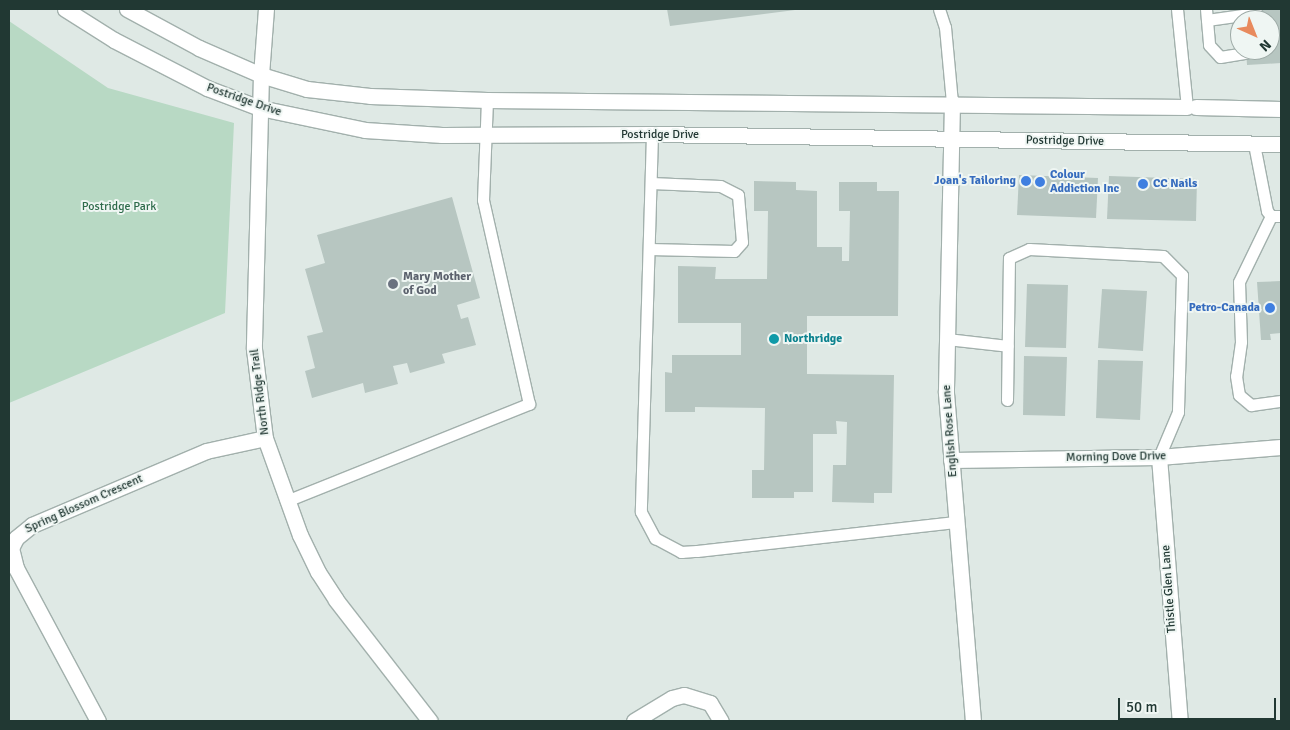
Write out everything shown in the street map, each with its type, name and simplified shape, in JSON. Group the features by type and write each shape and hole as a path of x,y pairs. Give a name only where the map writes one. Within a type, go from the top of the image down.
{"street":[{"name":"Postridge Drive","path":"65,9 114,40 207,88 260,108 365,130 486,135 652,134 1281,144"},
{"path":"127,9 199,48 262,75 307,89 343,93 487,100 952,102 1281,109"},
{"name":"North Ridge Trail","path":"266,9 260,108 254,349 265,438 286,501 300,535 336,600 430,721"},
{"name":"English Rose Lane","path":"952,102 946,393 973,721"},
{"name":"Spring Blossom Crescent","path":"98,721 16,568 10,548 16,538 32,525 206,451 265,438"},
{"name":"Morning Dove Drive","path":"951,460 1159,457 1281,447"},
{"name":"Thistle Glen Lane","path":"1159,457 1180,721"},
{"path":"634,721 672,698 684,695 710,703 721,721"}],"lane":[{"path":"939,9 945,27 952,102"},
{"path":"1177,9 1191,107"},
{"path":"1230,14 1206,14 1209,45 1220,57 1230,55"},
{"path":"286,501 529,404 483,200 487,100"},
{"path":"652,134 641,512 654,538 674,550 697,551 957,522"},
{"path":"1254,144 1267,211 1276,216 1239,282 1241,342 1236,376 1239,395 1251,405 1281,401"},
{"path":"649,249 734,251 742,242 738,195 720,186 651,183"},
{"path":"1007,400 1009,258 1029,249 1163,256 1182,275 1178,412 1159,457"},
{"path":"947,339 1008,346"}],"green space":[{"name":"Postridge Park","path":"9,21 108,88 234,123 225,313 9,403"}],"building":[{"path":"667,9 794,9 795,10 670,26"},
{"path":"1281,9 1281,63 1247,65 1247,60 1280,60 1280,10 1257,10"},
{"path":"1019,175 1098,178 1096,218 1017,215"},
{"path":"1109,176 1197,179 1196,221 1107,219"},
{"name":"Northridge","path":"754,181 796,182 796,190 817,191 817,247 842,247 842,261 849,261 850,211 839,211 839,182 877,182 877,191 899,191 898,316 807,316 807,374 894,375 892,493 874,493 874,503 832,502 833,465 846,465 847,422 836,421 837,434 813,434 813,492 794,492 794,498 752,498 752,470 764,470 765,408 695,407 695,412 665,412 665,372 672,373 672,355 741,355 741,323 678,323 678,266 716,267 715,279 767,279 768,211 754,211"},
{"name":"Mary Mother of God","path":"452,197 480,298 457,305 461,319 468,317 476,345 442,354 445,363 410,373 407,363 393,366 398,384 365,393 363,383 312,398 305,371 315,368 307,336 323,332 305,269 325,263 317,235"},
{"name":"Petro-Canada","path":"1281,281 1281,333 1270,334 1271,340 1261,340 1257,282"},
{"path":"1027,284 1068,285 1066,348 1025,347"},
{"path":"1102,289 1147,291 1143,351 1098,348"},
{"path":"1024,356 1067,357 1065,416 1023,415"},
{"path":"1098,360 1143,361 1140,420 1096,418"}],"place":[{"name":"Joan's Tailoring","path":"1026,181"},
{"name":"Colour Addiction Inc","path":"1040,182"},
{"name":"CC Nails","path":"1143,184"},
{"name":"Mary Mother of God","path":"393,284"},
{"name":"Petro-Canada","path":"1270,308"},
{"name":"Northridge","path":"774,339"}]}
